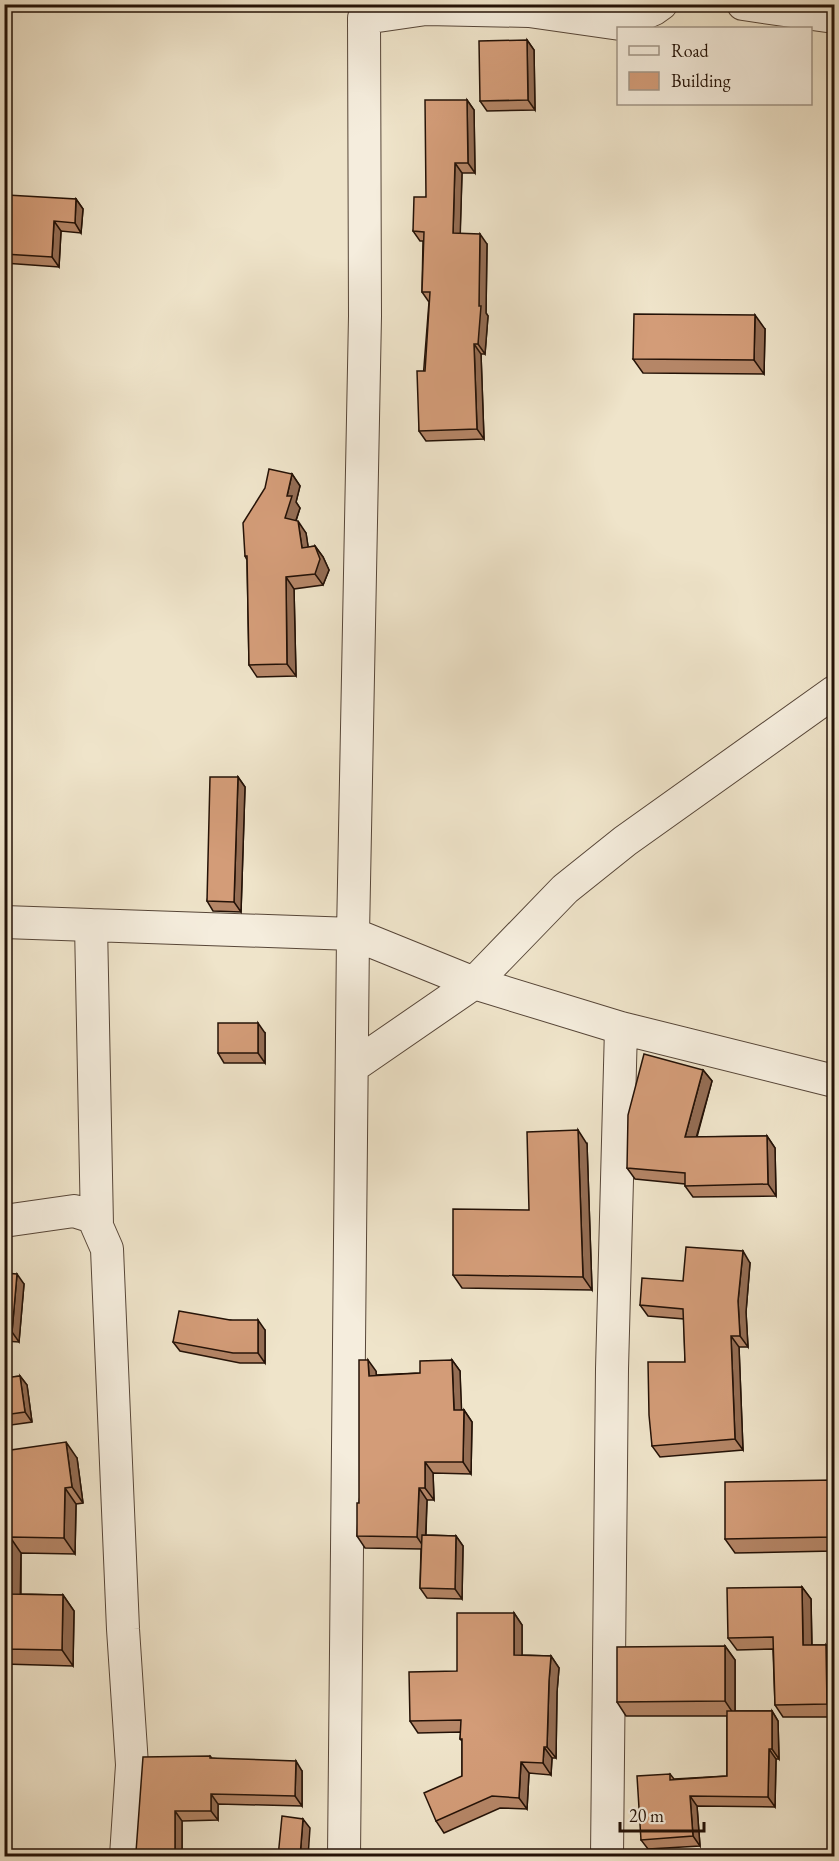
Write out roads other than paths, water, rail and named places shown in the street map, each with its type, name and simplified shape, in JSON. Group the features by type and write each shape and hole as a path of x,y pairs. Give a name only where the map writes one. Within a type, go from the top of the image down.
{"street":[{"path":"344,1857 353,934 365,316 364,18 426,9 518,10 620,24 661,4"},
{"path":"743,4 834,17"},
{"path":"352,1067 474,982 565,889 625,841 834,692"},
{"path":"4,922 353,934 474,982 621,1028 834,1081"},
{"path":"91,925 97,1225"},
{"path":"607,1857 612,1369 621,1028"},
{"path":"4,1221 74,1211 93,1217 107,1249 123,1629 132,1765 126,1857"}]}
